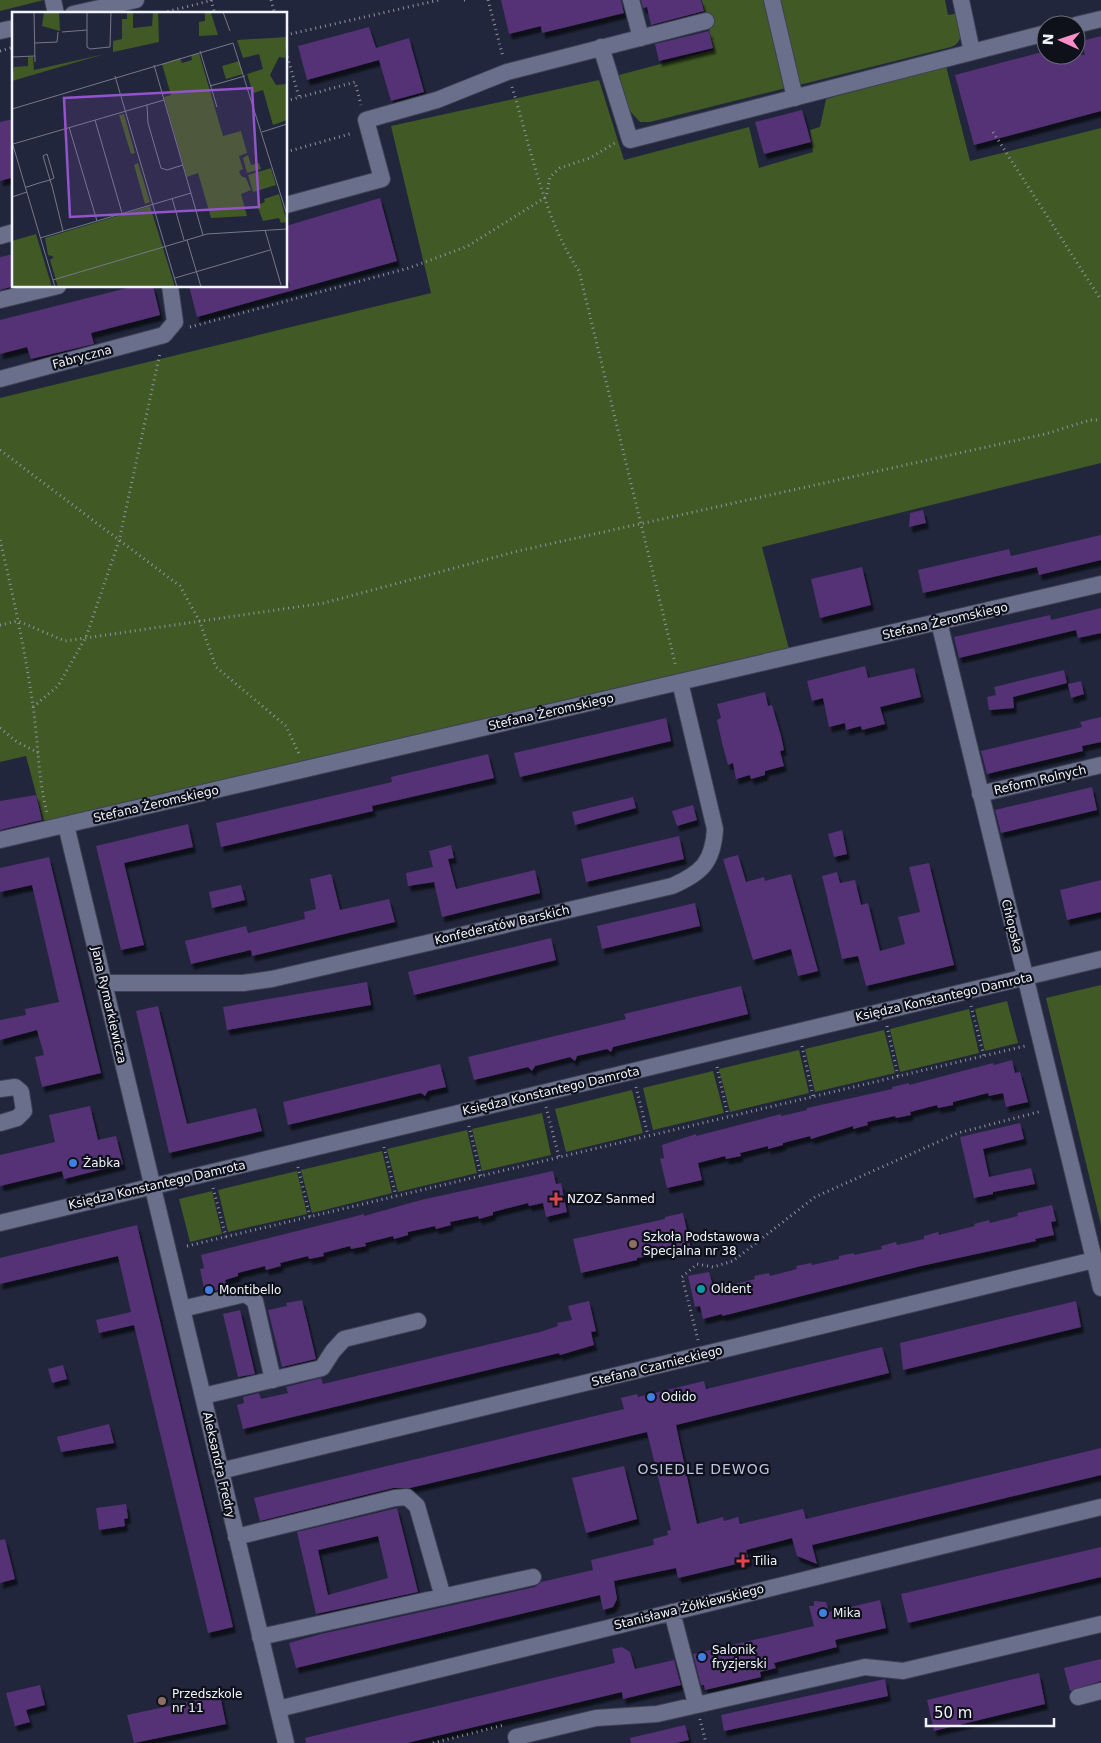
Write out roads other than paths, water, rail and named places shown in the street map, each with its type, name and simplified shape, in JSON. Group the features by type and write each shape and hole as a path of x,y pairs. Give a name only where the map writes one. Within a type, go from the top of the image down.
{"street":[{"path":"92,12 120,9 136,0"},
{"path":"631,0 641,38"},
{"path":"772,0 795,98"},
{"path":"960,0 972,52"},
{"path":"1086,23 1101,19"},
{"path":"288,203 382,179 367,124 437,100 507,72 706,21"},
{"path":"601,47 630,140 1036,36"},
{"path":"0,300 50,288"},
{"name":"Fabryczna","path":"0,379 164,334 175,322 170,288"},
{"name":"Stefana Żeromskiego","path":"0,840 1101,584"},
{"name":"Chłopska","path":"939,622 1101,1288"},
{"name":"Konfederatów Barskich","path":"104,983 243,983 272,979 662,888 692,878 705,866 714,847 715,829 680,682"},
{"name":"Reform Rolnych","path":"980,794 1101,765"},
{"name":"Jana Rymarkiewicza","path":"58,826 104,983 153,1186"},
{"name":"Księdza Konstantego Damrota","path":"0,1223 1101,959"},
{"path":"0,1089 15,1087 21,1092 24,1111 17,1118 0,1123"},
{"name":"Aleksandra Fredry","path":"153,1186 286,1743"},
{"name":"Stefana Czarnieckiego","path":"220,1471 1094,1260"},
{"path":"182,1309 246,1294 255,1301 273,1380"},
{"path":"202,1396 322,1368 333,1351 344,1339 418,1321"},
{"path":"236,1537 406,1497 417,1506 443,1597"},
{"name":"Stanisława Żółkiewskiego","path":"278,1709 1101,1507"},
{"path":"260,1637 533,1577"},
{"path":"672,1612 696,1704"},
{"path":"517,1740 596,1718 657,1714 865,1667 903,1671 1101,1624"},
{"path":"1078,1697 1101,1692"}],"place":[{"name":"Żabka","path":"73,1163"},
{"name":"NZOZ Sanmed","path":"556,1199"},
{"name":"Szkoła Podstawowa Specjalna nr 38","path":"633,1244"},
{"name":"Oldent","path":"701,1289"},
{"name":"Montibello","path":"209,1290"},
{"name":"Odido","path":"651,1397"},
{"name":"Tilia","path":"743,1561"},
{"name":"Mika","path":"823,1613"},
{"name":"Salonik fryzjerski","path":"702,1657"},
{"name":"Przedszkole nr 11","path":"162,1701"}],"district":[{"name":"OSIEDLE DEWOG","path":"704,1469"}]}
